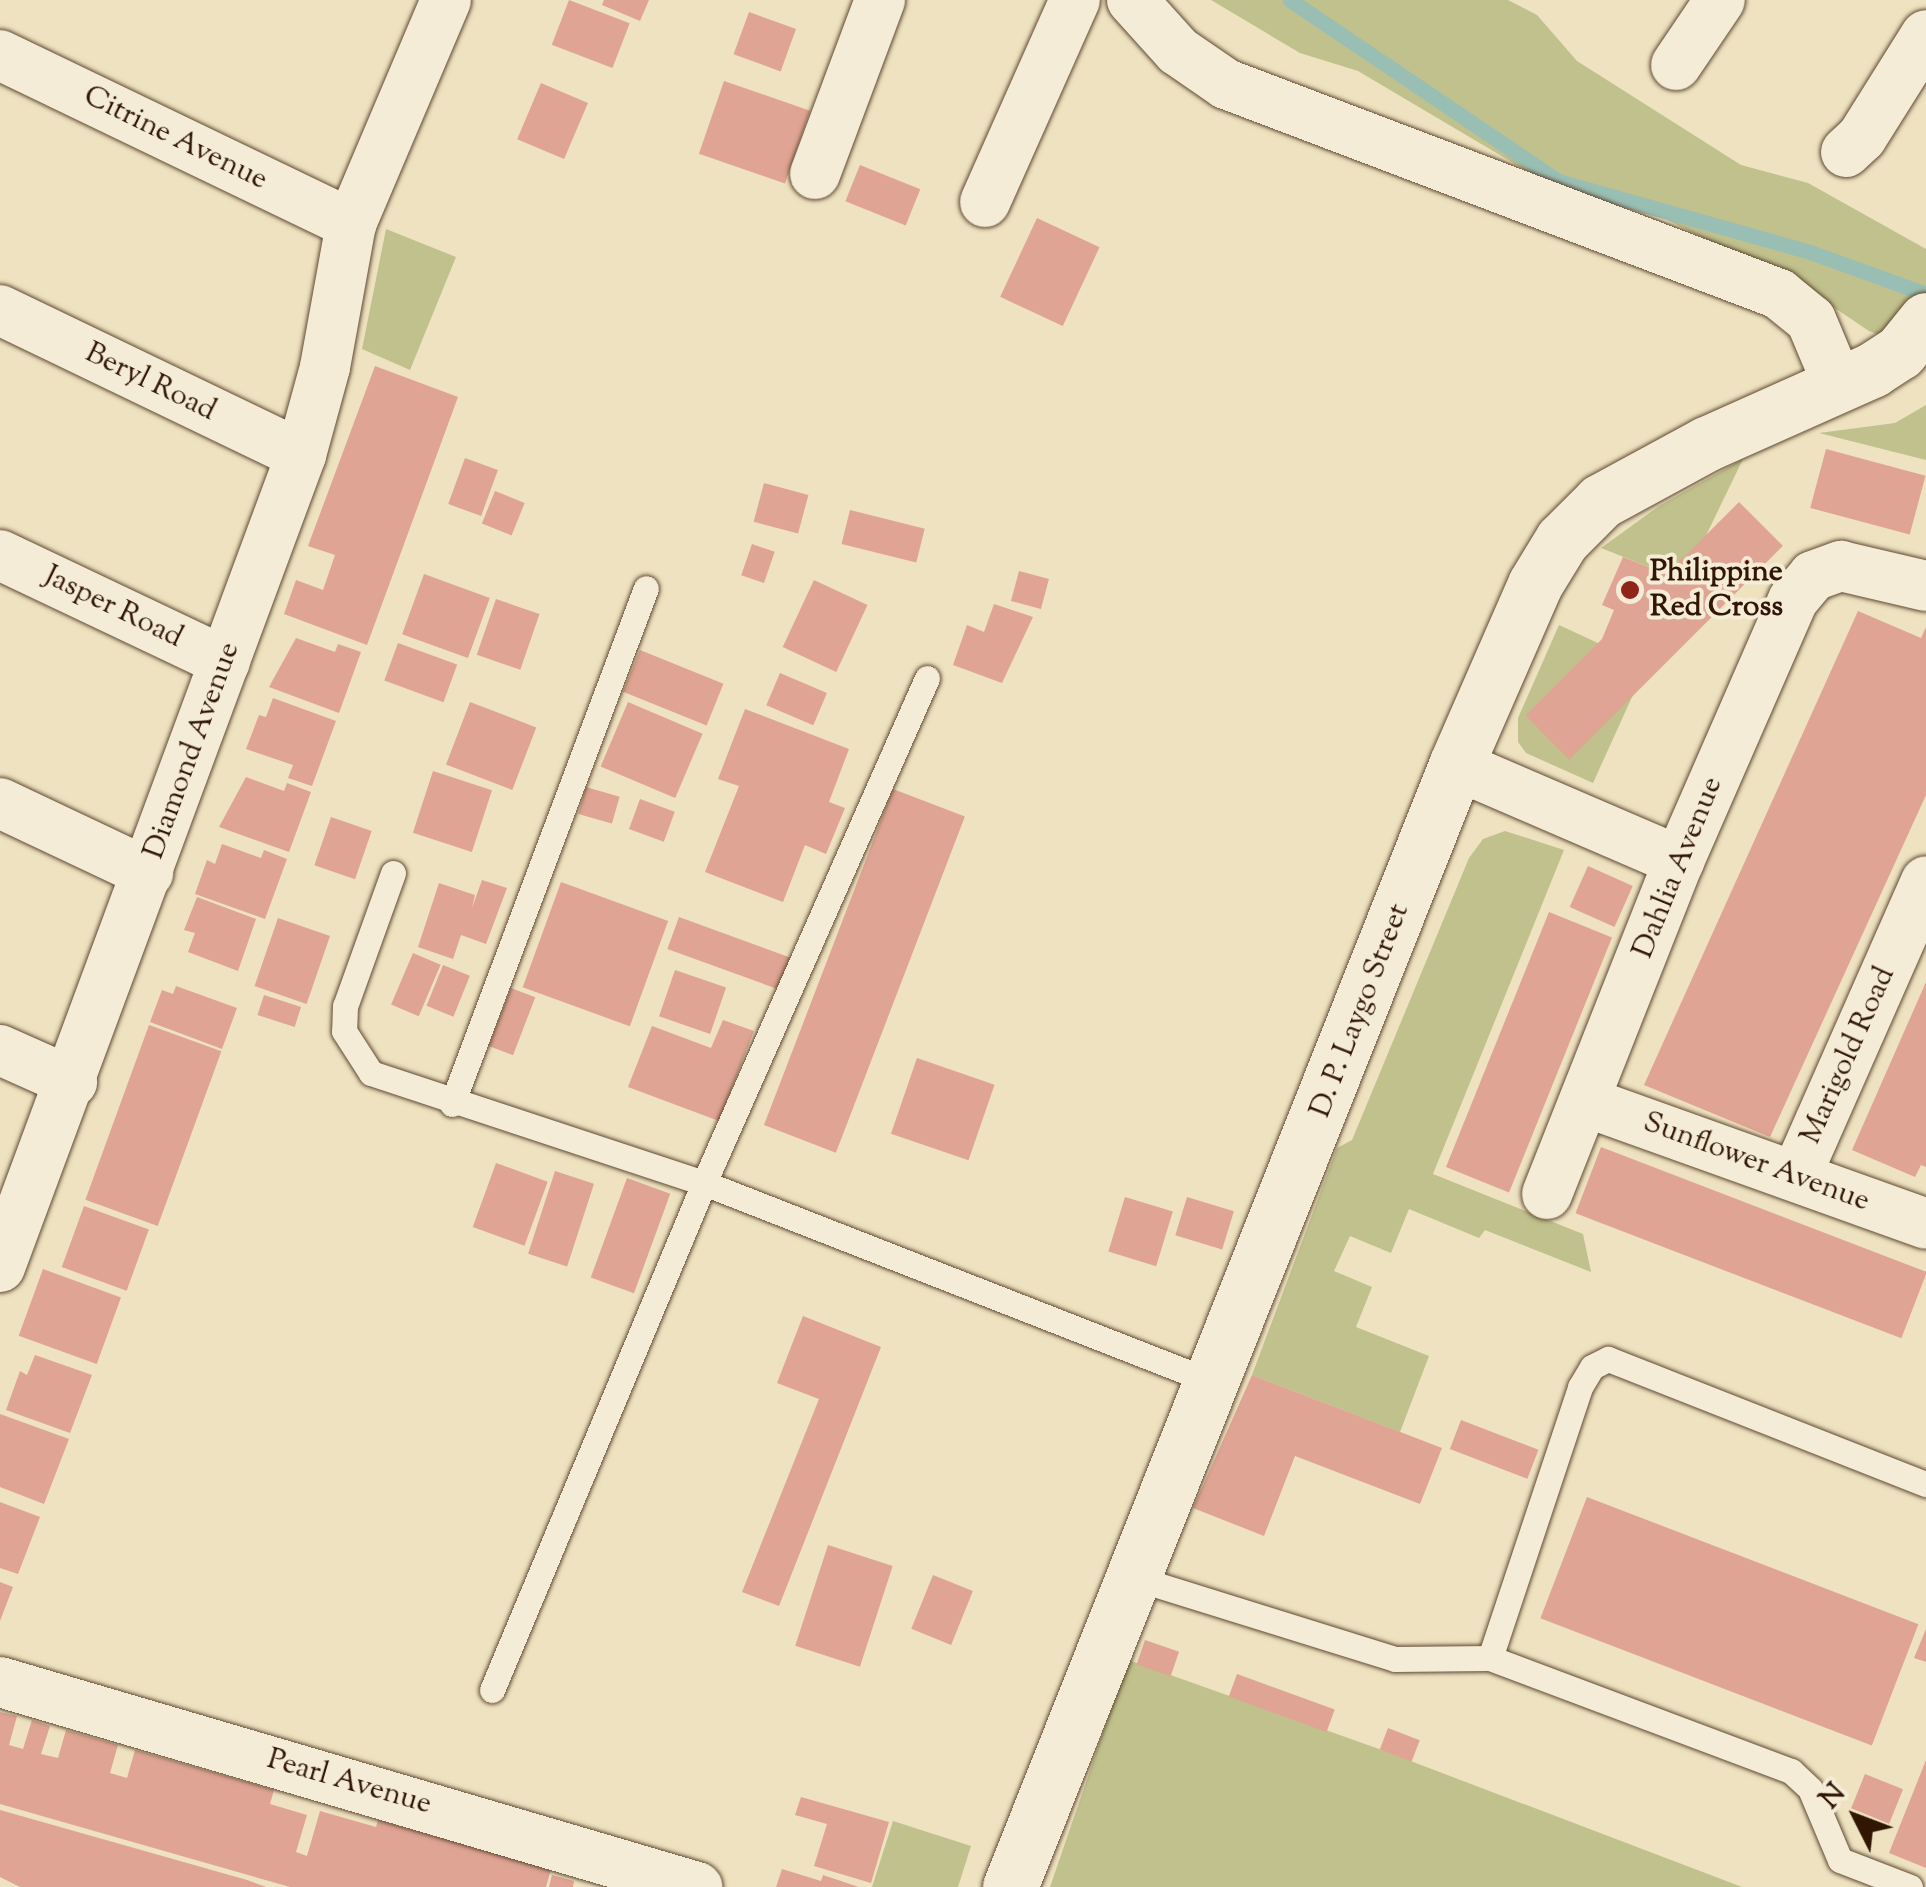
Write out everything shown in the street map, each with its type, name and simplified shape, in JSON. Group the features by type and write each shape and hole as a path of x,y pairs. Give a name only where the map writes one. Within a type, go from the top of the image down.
{"main road":[{"name":"D. P. Laygo Street","path":"1010,1887 1215,1383 1456,766 1536,584 1562,540 1600,501 1706,444 1840,386 1900,352 1924,323"}],"street":[{"path":"814,174 880,0"},
{"path":"985,202 1075,0"},
{"path":"1132,0 1178,51 1226,84 1779,294 1811,320 1840,386"},
{"path":"1676,65 1720,0"},
{"name":"Diamond Avenue","path":"0,1268 301,455 326,367 351,224 438,3"},
{"path":"1846,152 1862,137 1926,35"},
{"name":"Citrine Avenue","path":"0,55 351,224"},
{"name":"Beryl Road","path":"0,310 301,455"},
{"name":"Jasper Road","path":"0,555 225,662"},
{"name":"Dahlia Avenue","path":"1547,1194 1678,862 1793,600 1813,576 1841,566 1926,586"},
{"path":"1456,766 1678,862"},
{"path":"0,803 148,873"},
{"name":"Marigold Road","path":"1796,1176 1926,881"},
{"path":"0,1050 72,1082"},
{"name":"Sunflower Avenue","path":"1586,1102 1926,1224"},
{"name":"Pearl Avenue","path":"0,1682 697,1887"}],"lane":[{"path":"452,1104 646,588"},
{"path":"492,1690 704,1183 927,678"},
{"path":"393,873 345,1006 344,1031 371,1073 452,1104 704,1183 1215,1383"},
{"path":"1490,1658 1580,1387 1592,1368 1608,1359 1926,1484"},
{"path":"1135,1578 1395,1659 1490,1658 1791,1771 1810,1789 1840,1860 1910,1887"}],"green space":[{"path":"1211,0 1508,0 1537,15 1577,61 1741,165 1808,183 1926,249 1926,351 1869,331 1802,286 1661,217 1542,180 1358,71 1300,53"},
{"path":"386,229 456,257 410,370 362,349"},
{"path":"1926,405 1926,460 1819,433 1895,423"},
{"path":"1743,459 1684,581 1601,548 1659,506"},
{"path":"1559,625 1600,644 1596,657 1642,675 1593,783 1526,753 1518,742 1518,718"},
{"path":"1505,831 1564,850 1433,1174 1583,1234 1591,1272 1485,1230 1479,1238 1409,1209 1391,1253 1350,1236 1334,1271 1372,1287 1356,1327 1429,1356 1400,1432 1252,1375 1337,1148 1352,1140 1469,858 1483,839"},
{"path":"1128,1660 1379,1749 1742,1887 1050,1887"},
{"path":"893,1821 971,1846 958,1887 872,1887"}],"building":[{"path":"569,0 630,23 612,68 552,45"},
{"path":"604,0 649,0 640,21 602,5"},
{"path":"749,12 796,29 781,71 734,54"},
{"path":"724,81 810,111 785,183 699,154"},
{"path":"541,83 588,103 564,159 517,139"},
{"path":"860,165 920,189 906,226 845,201"},
{"path":"1037,218 1100,247 1063,326 1000,297"},
{"path":"375,366 458,397 367,645 284,614 296,580 323,590 335,555 308,546"},
{"path":"1826,449 1925,476 1910,535 1810,508"},
{"path":"465,458 498,470 481,516 448,504"},
{"path":"764,483 808,495 798,534 754,522"},
{"path":"495,491 525,503 512,535 482,523"},
{"path":"1739,502 1783,546 1569,759 1525,716"},
{"path":"850,510 925,529 916,563 842,544"},
{"path":"752,544 775,552 764,583 741,575"},
{"path":"1623,557 1684,581 1642,675 1595,656 1614,610 1602,605"},
{"path":"1019,571 1049,579 1041,609 1011,601"},
{"path":"424,574 490,598 468,658 402,634"},
{"path":"814,580 867,605 836,672 783,647"},
{"path":"496,599 539,614 520,670 477,655"},
{"path":"994,604 1033,617 1002,683 953,665 967,625 984,632"},
{"path":"1858,611 1921,638 1926,627 1926,795 1770,1137 1644,1085"},
{"path":"296,638 335,652 338,644 361,652 339,713 269,687"},
{"path":"398,643 457,665 444,702 384,681"},
{"path":"640,650 723,684 707,725 623,692"},
{"path":"780,673 827,693 813,725 766,705"},
{"path":"273,698 336,721 312,786 288,778 293,765 246,749 259,715 266,717"},
{"path":"470,702 536,727 512,790 446,765"},
{"path":"628,702 703,734 675,798 601,766"},
{"path":"745,709 849,749 829,802 845,808 826,854 805,845 783,902 705,872 739,786 718,779"},
{"path":"433,771 492,790 472,852 413,833"},
{"path":"246,777 284,791 287,783 311,792 289,852 219,827"},
{"path":"586,787 620,797 612,824 578,814"},
{"path":"893,789 965,817 836,1153 764,1125"},
{"path":"640,799 675,812 664,842 629,829"},
{"path":"331,817 372,831 355,879 314,865"},
{"path":"222,844 261,858 264,850 287,859 265,919 195,894 207,860 215,864"},
{"path":"1588,866 1633,886 1614,927 1570,907"},
{"path":"482,880 507,888 486,944 461,935 453,959 418,947 439,883 475,895 472,908"},
{"path":"561,882 668,921 630,1026 523,987"},
{"path":"197,897 256,919 238,971 188,952 195,933 184,930"},
{"path":"1549,912 1612,937 1509,1192 1446,1167"},
{"path":"679,917 793,958 781,990 667,949"},
{"path":"278,918 330,936 307,1004 255,986"},
{"path":"413,953 441,965 419,1016 391,1005"},
{"path":"443,965 470,976 453,1017 427,1006"},
{"path":"675,970 726,988 710,1034 659,1016"},
{"path":"1926,982 1926,1167 1921,1165 1915,1177 1852,1150"},
{"path":"176,986 237,1008 222,1049 150,1022 162,990 173,994"},
{"path":"511,988 535,997 513,1055 489,1046"},
{"path":"264,995 301,1007 295,1027 258,1015"},
{"path":"723,1020 754,1031 719,1121 628,1087 652,1026 711,1048"},
{"path":"149,1025 221,1051 158,1226 85,1200"},
{"path":"917,1058 995,1085 968,1160 891,1134"},
{"path":"1601,1147 1926,1272 1901,1338 1576,1213"},
{"path":"496,1163 548,1182 524,1246 473,1227"},
{"path":"555,1171 594,1184 567,1266 528,1254"},
{"path":"627,1178 670,1194 634,1293 591,1278"},
{"path":"1125,1197 1173,1212 1156,1266 1108,1252"},
{"path":"1187,1197 1234,1211 1222,1250 1175,1235"},
{"path":"84,1206 149,1230 127,1291 62,1267"},
{"path":"43,1269 121,1297 97,1364 19,1336"},
{"path":"803,1316 881,1347 779,1606 742,1592 819,1399 777,1383"},
{"path":"35,1355 92,1375 70,1433 6,1410 20,1371 27,1375"},
{"path":"1252,1375 1442,1448 1420,1504 1295,1456 1264,1536 1193,1508"},
{"path":"0,1414 69,1439 44,1504 0,1487"},
{"path":"1461,1420 1538,1450 1527,1479 1450,1449"},
{"path":"1587,1497 1918,1624 1872,1746 1540,1618"},
{"path":"0,1502 40,1517 18,1574 0,1568"},
{"path":"828,1545 893,1566 860,1667 795,1646"},
{"path":"933,1575 973,1591 951,1645 911,1629"},
{"path":"0,1582 13,1587 0,1621"},
{"path":"1926,1629 1926,1662 1914,1658"},
{"path":"1145,1640 1179,1652 1171,1676 1137,1665"},
{"path":"1237,1674 1335,1710 1327,1732 1229,1697"},
{"path":"0,1712 17,1716 9,1745 23,1749 32,1720 50,1726 41,1754 58,1758 66,1730 118,1745 110,1773 127,1778 135,1750 274,1790 270,1804 307,1815 296,1852 307,1856 320,1811 376,1827 378,1820 551,1869 546,1887 290,1887 0,1804"},
{"path":"1388,1728 1420,1740 1411,1762 1380,1749"},
{"path":"1926,1760 1926,1868 1889,1853"},
{"path":"1865,1774 1903,1789 1889,1824 1851,1808"},
{"path":"801,1797 889,1822 871,1883 814,1866 827,1824 795,1815"},
{"path":"0,1810 266,1887 20,1887 0,1877"},
{"path":"782,1869 821,1881 823,1875 859,1887 776,1887"},
{"path":"552,1875 574,1881 573,1887 549,1887"}],"waterway":[{"path":"1290,0 1558,181 1810,252 1926,294"}],"place":[{"name":"Philippine Red Cross","path":"1630,590"}]}
